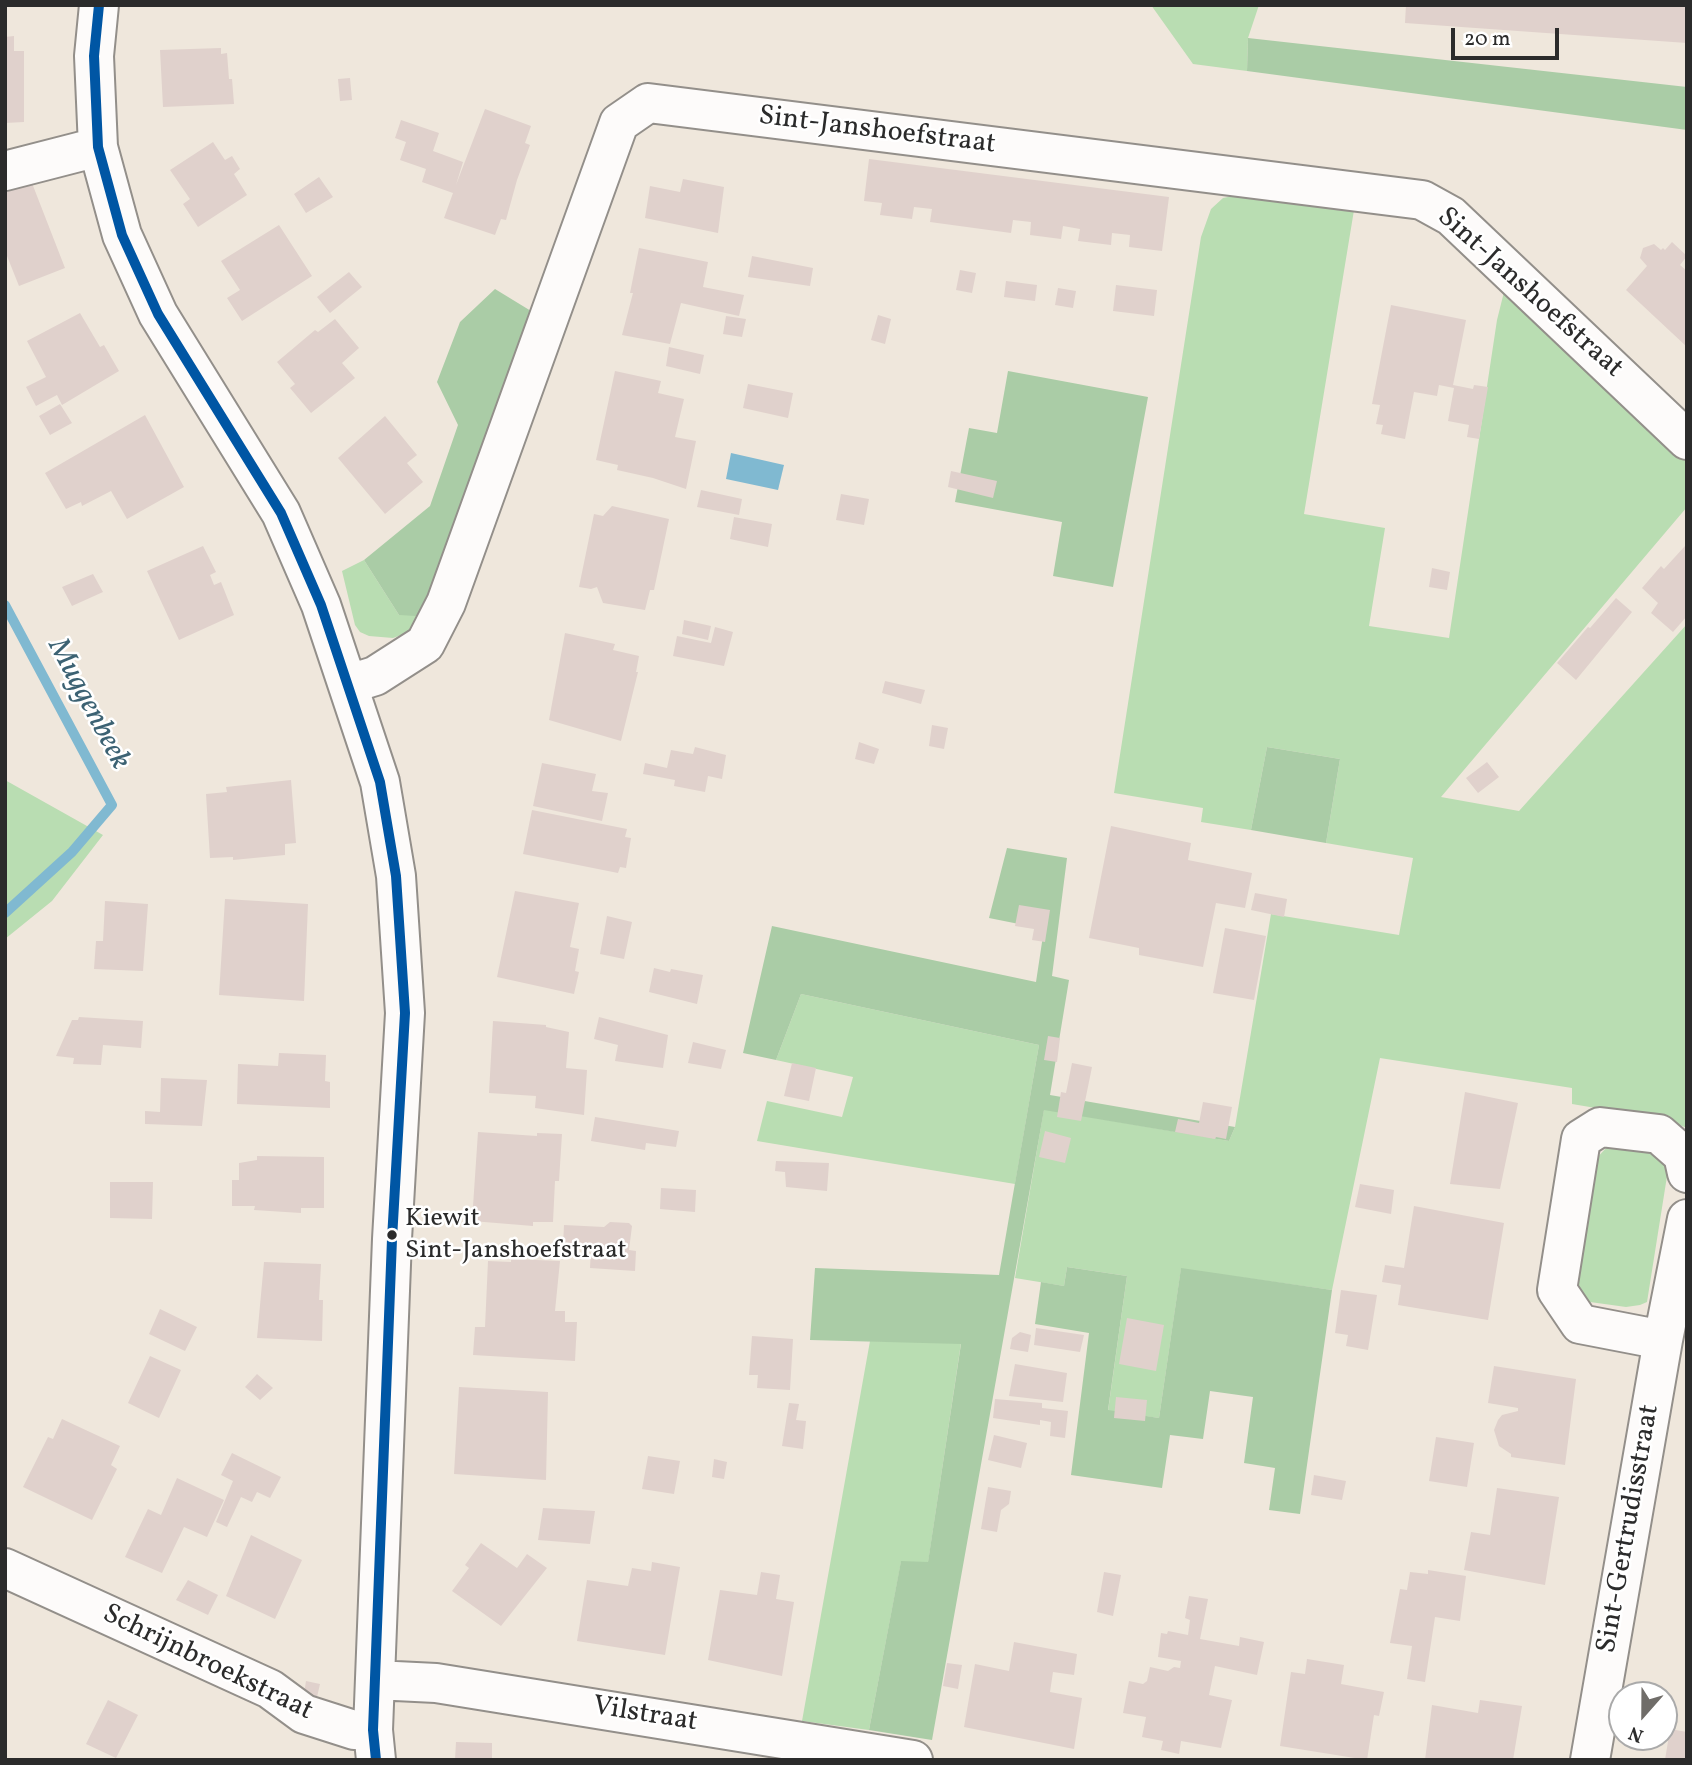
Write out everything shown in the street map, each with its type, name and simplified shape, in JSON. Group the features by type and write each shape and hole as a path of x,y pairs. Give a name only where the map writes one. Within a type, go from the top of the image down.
{"street":[{"path":"99,5 94,56 97,148 122,235 158,314 281,513 321,605 380,782 396,877 405,1013 391,1239 375,1745"},
{"name":"Sint-Janshoefstraat","path":"349,684 375,676 425,644 441,613 619,123 648,103 1422,200 1451,216 1687,440"},
{"path":"5,170 97,148"},
{"path":"1663,1339 1580,1324 1557,1290 1581,1139 1600,1126 1659,1134 1684,1155 1687,1173"},
{"name":"Sint-Gertrudisstraat","path":"1590,1760 1663,1339 1681,1281 1687,1219"},
{"name":"Schrijnbroekstraat","path":"5,1567 270,1689 304,1714 354,1730 375,1745"},
{"name":"Vilstraat","path":"375,1679 436,1683 913,1760"}],"green space":[{"path":"1151,5 1259,5 1248,38 1247,71 1193,64"},
{"path":"1248,38 1687,87 1687,130 1247,71"},
{"path":"1238,195 1355,204 1304,514 1385,528 1369,626 1449,638 1497,320 1505,288 1687,461 1687,507 1441,797 1519,811 1687,624 1687,1128 1667,1120 1572,1104 1572,1088 1380,1058 1332,1290 1181,1269 1159,1418 1108,1411 1127,1276 1067,1267 1064,1286 1015,1278 1044,1109 1229,1141 1235,1127 1271,914 1399,935 1413,858 1326,843 1340,759 1267,747 1251,830 1201,822 1203,808 1114,793 1201,237 1211,209 1223,198"},
{"path":"495,289 531,311 425,609 416,616 399,615 364,560 430,506 458,425 437,382 460,322"},
{"path":"1008,371 1148,397 1113,587 1053,576 1062,522 955,502 969,428 997,433"},
{"path":"364,560 399,615 425,609 407,633 393,638 369,636 360,632 355,625 342,571"},
{"path":"1267,747 1340,759 1326,843 1251,830"},
{"path":"5,780 103,835 52,901 5,939"},
{"path":"1007,848 1067,858 1052,976 1069,980 1050,1095 1235,1127 1229,1141 1044,1110 932,1740 869,1730 901,1561 928,1562 961,1344 810,1340 815,1268 999,1275 1039,1045 801,994 776,1060 743,1053 772,926 1036,982 1044,929 989,918"},
{"path":"801,994 1039,1045 1015,1184 757,1141 767,1101 842,1117 853,1077 776,1060"},
{"path":"1608,1146 1656,1150 1663,1157 1668,1170 1647,1302 1640,1305 1626,1307 1590,1302 1574,1286 1593,1162"},
{"path":"1067,1267 1127,1276 1108,1410 1159,1418 1181,1268 1332,1290 1300,1514 1269,1510 1275,1468 1244,1463 1253,1397 1210,1391 1203,1439 1170,1435 1162,1488 1071,1475 1089,1333 1035,1324 1041,1282 1064,1286"},
{"path":"870,1341 961,1343 928,1563 901,1562 869,1730 802,1721"}],"water":[{"path":"731,453 784,465 778,490 726,479"}],"building":[{"path":"1406,5 1687,5 1687,43 1405,23"},
{"path":"14,36 14,51 24,51 24,122 5,123 5,37"},
{"path":"221,48 221,54 227,53 234,104 163,107 160,50"},
{"path":"350,78 352,100 340,101 338,79"},
{"path":"485,109 531,126 525,143 530,145 506,220 501,219 495,235 444,218 453,193 422,182 426,169 400,160 406,142 395,138 401,120 439,133 433,151 463,162 456,185"},
{"path":"213,142 225,160 232,156 240,169 234,174 247,195 198,227 183,204 190,199 170,170"},
{"path":"869,159 1169,197 1162,251 1129,247 1130,235 1112,233 1111,245 1078,241 1080,229 1063,226 1061,239 1030,235 1031,222 1013,220 1011,233 930,222 932,209 914,207 912,219 880,215 882,203 864,201"},
{"path":"319,177 333,197 306,213 294,194"},
{"path":"30,178 65,268 19,286 5,251 5,187"},
{"path":"683,179 724,187 718,233 645,218 650,186 680,192"},
{"path":"279,225 312,276 242,321 227,298 240,290 221,261"},
{"path":"1672,242 1687,256 1680,265 1687,271 1687,347 1626,290 1647,266 1640,258 1643,248 1654,244 1665,250"},
{"path":"639,248 708,262 703,287 744,295 739,316 681,303 670,344 622,335 633,293 630,293"},
{"path":"752,256 813,268 810,286 748,277"},
{"path":"960,270 976,273 972,293 956,290"},
{"path":"349,272 362,287 330,313 317,297"},
{"path":"1006,281 1037,285 1035,301 1004,297"},
{"path":"1116,285 1157,290 1154,316 1113,311"},
{"path":"1058,288 1076,291 1073,308 1055,305"},
{"path":"1391,305 1466,320 1453,385 1473,389 1474,385 1488,387 1479,439 1467,437 1469,425 1448,421 1454,388 1439,385 1437,396 1414,392 1405,439 1381,434 1383,425 1376,424 1380,405 1372,404"},
{"path":"80,313 100,347 104,345 119,371 62,405 57,395 36,406 26,387 46,377 27,341"},
{"path":"878,315 891,319 885,344 871,340"},
{"path":"726,316 746,319 742,337 723,334"},
{"path":"335,319 359,348 342,363 355,378 311,413 290,388 295,384 277,362 315,330 318,332"},
{"path":"669,347 704,355 700,374 666,366"},
{"path":"615,371 661,381 658,393 684,399 675,437 696,441 686,489 617,470 618,465 596,460"},
{"path":"748,384 793,393 788,418 743,408"},
{"path":"60,404 72,423 50,435 39,416"},
{"path":"145,415 184,487 127,519 111,491 82,506 81,502 66,509 45,473"},
{"path":"385,416 417,455 407,463 423,482 385,514 338,458"},
{"path":"951,471 997,481 993,498 948,487"},
{"path":"701,490 742,499 739,515 697,507"},
{"path":"841,494 869,499 864,525 836,520"},
{"path":"612,506 669,519 654,590 650,590 645,610 603,603 597,587 579,587 594,514 603,516"},
{"path":"734,517 772,524 768,547 730,539"},
{"path":"203,546 216,572 210,575 214,585 221,582 234,615 179,640 147,571"},
{"path":"1685,546 1687,616 1673,632 1651,613 1658,603 1642,588 1661,566 1664,569"},
{"path":"1432,568 1450,572 1447,590 1429,587"},
{"path":"93,574 103,592 72,606 62,587"},
{"path":"1616,598 1632,612 1576,680 1557,663"},
{"path":"684,620 711,626 708,640 682,634"},
{"path":"715,627 733,632 724,666 673,656 677,636 711,643"},
{"path":"565,633 615,644 613,650 639,656 638,672 621,741 549,720"},
{"path":"885,681 925,690 921,704 882,693"},
{"path":"932,725 948,728 944,749 929,746"},
{"path":"859,742 879,749 874,764 855,759"},
{"path":"695,747 726,755 722,779 708,776 705,792 674,786 675,780 643,774 645,763 667,768 671,750 693,754"},
{"path":"1487,762 1499,777 1478,793 1466,778"},
{"path":"542,763 596,774 592,791 608,793 602,821 533,806"},
{"path":"291,780 296,843 285,844 285,855 233,860 233,857 210,858 206,794 227,792 226,787"},
{"path":"532,810 627,829 625,837 631,838 626,868 620,867 618,873 523,854"},
{"path":"1111,826 1191,843 1188,860 1252,873 1245,908 1216,903 1203,967 1139,955 1139,948 1089,938"},
{"path":"515,891 579,903 570,947 579,949 575,971 579,972 574,994 497,977"},
{"path":"1255,893 1287,899 1284,917 1251,910"},
{"path":"225,899 308,904 304,1001 219,995"},
{"path":"105,901 148,904 143,971 94,969 96,941 103,941"},
{"path":"1019,905 1050,910 1045,942 1032,940 1034,929 1015,926"},
{"path":"607,916 632,922 624,959 600,954"},
{"path":"1225,928 1266,936 1254,1000 1213,993"},
{"path":"654,968 703,975 697,1004 649,992"},
{"path":"79,1017 143,1021 141,1048 103,1045 101,1065 73,1064 74,1058 56,1056 72,1020 78,1020"},
{"path":"599,1017 668,1035 663,1068 615,1061 618,1045 594,1039"},
{"path":"493,1021 546,1025 569,1032 566,1068 587,1070 584,1115 535,1108 536,1096 489,1093"},
{"path":"1048,1036 1060,1038 1057,1062 1044,1060"},
{"path":"693,1042 726,1050 721,1069 688,1063"},
{"path":"279,1053 326,1055 325,1081 330,1082 330,1108 237,1104 238,1064 278,1066"},
{"path":"792,1063 816,1068 809,1101 784,1096"},
{"path":"1072,1063 1092,1067 1081,1121 1057,1117 1061,1092 1066,1093"},
{"path":"161,1078 207,1080 202,1126 145,1124 145,1111 160,1112"},
{"path":"1465,1092 1518,1103 1500,1189 1450,1184"},
{"path":"1203,1102 1232,1107 1226,1139 1175,1132 1178,1119 1199,1123"},
{"path":"595,1117 679,1131 676,1147 646,1143 645,1150 591,1141"},
{"path":"1045,1131 1071,1138 1065,1163 1039,1157"},
{"path":"478,1132 537,1136 537,1133 562,1134 559,1181 555,1181 553,1222 533,1222 533,1226 472,1221"},
{"path":"257,1156 324,1157 324,1208 301,1208 301,1213 254,1210 255,1206 232,1206 232,1180 239,1180 239,1163 257,1160"},
{"path":"776,1161 829,1163 827,1191 786,1187 785,1172 775,1171"},
{"path":"110,1182 153,1182 152,1219 110,1218"},
{"path":"1360,1184 1394,1190 1391,1214 1355,1207"},
{"path":"661,1188 696,1190 695,1212 660,1209"},
{"path":"1414,1206 1504,1223 1488,1320 1398,1305 1401,1285 1382,1282 1385,1265 1404,1268"},
{"path":"610,1222 629,1223 632,1226 629,1250 636,1251 635,1271 590,1268 591,1248 563,1246 564,1225 604,1227"},
{"path":"511,1259 560,1261 555,1311 565,1311 565,1322 577,1322 575,1361 473,1355 475,1327 485,1327 488,1261 511,1262"},
{"path":"264,1262 321,1264 319,1300 323,1300 322,1341 257,1338"},
{"path":"1341,1290 1377,1295 1368,1350 1346,1346 1348,1335 1335,1333"},
{"path":"160,1309 197,1327 185,1351 149,1334"},
{"path":"1127,1318 1164,1325 1156,1371 1119,1364"},
{"path":"1036,1328 1084,1335 1080,1352 1034,1345"},
{"path":"1020,1332 1031,1335 1028,1352 1010,1349 1012,1338"},
{"path":"752,1336 793,1339 790,1390 757,1388 758,1375 749,1375"},
{"path":"150,1356 181,1370 159,1418 128,1403"},
{"path":"1015,1364 1067,1373 1063,1402 1009,1396"},
{"path":"1494,1366 1576,1379 1565,1465 1511,1457 1511,1454 1499,1446 1494,1430 1498,1420 1502,1415 1518,1411 1518,1408 1488,1403"},
{"path":"257,1374 273,1388 260,1400 245,1387"},
{"path":"459,1387 548,1392 546,1480 454,1474"},
{"path":"1116,1397 1147,1400 1145,1421 1114,1418"},
{"path":"995,1399 1042,1403 1042,1408 1068,1411 1065,1438 1050,1436 1051,1422 1040,1420 1040,1425 993,1418"},
{"path":"789,1403 799,1404 796,1420 806,1421 803,1449 782,1446"},
{"path":"62,1419 120,1446 111,1465 117,1469 92,1520 23,1487 48,1437 53,1439"},
{"path":"994,1435 1027,1443 1021,1468 988,1460"},
{"path":"1436,1437 1474,1443 1467,1487 1429,1481"},
{"path":"232,1453 281,1477 270,1498 257,1492 252,1502 241,1497 227,1527 216,1522 233,1481 221,1475"},
{"path":"648,1456 680,1461 674,1494 642,1489"},
{"path":"714,1459 727,1462 724,1479 712,1477"},
{"path":"1314,1475 1346,1481 1342,1500 1311,1495"},
{"path":"177,1478 224,1500 207,1537 184,1527 162,1573 125,1557 148,1509 161,1515"},
{"path":"988,1487 1011,1491 1009,1504 1001,1510 997,1532 981,1529"},
{"path":"1497,1488 1559,1497 1545,1585 1464,1570 1471,1532 1490,1535"},
{"path":"543,1508 595,1511 590,1544 538,1540"},
{"path":"251,1535 302,1560 275,1619 226,1596"},
{"path":"481,1543 517,1568 527,1554 547,1568 501,1626 452,1591 469,1568 465,1565"},
{"path":"652,1562 680,1567 665,1655 577,1641 587,1580 628,1586 632,1568 651,1571"},
{"path":"1428,1570 1466,1576 1460,1621 1435,1617 1425,1682 1407,1679 1412,1646 1390,1643 1400,1589 1407,1590 1410,1572 1428,1574"},
{"path":"761,1572 780,1575 776,1599 794,1602 782,1676 708,1660 720,1590 757,1595"},
{"path":"1104,1572 1121,1575 1113,1616 1097,1612"},
{"path":"188,1580 218,1595 208,1615 176,1600"},
{"path":"1189,1596 1208,1599 1200,1639 1239,1646 1240,1637 1264,1642 1257,1675 1215,1666 1209,1695 1232,1700 1221,1748 1181,1741 1179,1754 1161,1750 1163,1741 1142,1737 1146,1717 1123,1713 1129,1681 1143,1684 1147,1681 1150,1667 1168,1671 1174,1667 1180,1668 1181,1661 1158,1657 1161,1633 1167,1634 1168,1631 1188,1635 1190,1620 1185,1618"},
{"path":"1014,1642 1077,1654 1074,1675 1053,1672 1050,1692 1082,1698 1074,1749 964,1727 975,1664 1009,1671"},
{"path":"1307,1659 1344,1665 1341,1684 1384,1692 1379,1716 1374,1715 1367,1760 1280,1746 1291,1672 1305,1674"},
{"path":"947,1663 962,1665 958,1689 943,1686"},
{"path":"306,1681 320,1684 317,1697 304,1694"},
{"path":"108,1700 138,1715 116,1758 86,1744"},
{"path":"1480,1700 1522,1706 1513,1760 1425,1760 1432,1705 1478,1713"},
{"path":"1678,1730 1687,1732 1687,1760 1665,1760 1666,1751 1678,1751"},
{"path":"456,1742 492,1743 492,1760 455,1760"}],"waterway":[{"name":"Muggenbeek","path":"5,605 112,805 72,852 5,913"}],"transit line":[{"path":"99,5 94,56 98,147 122,235 158,314 281,513 321,605 380,782 396,876 405,1013 392,1239 373,1730 376,1760"}],"place":[{"name":"Kiewit Sint-Janshoefstraat","path":"392,1235"}]}
